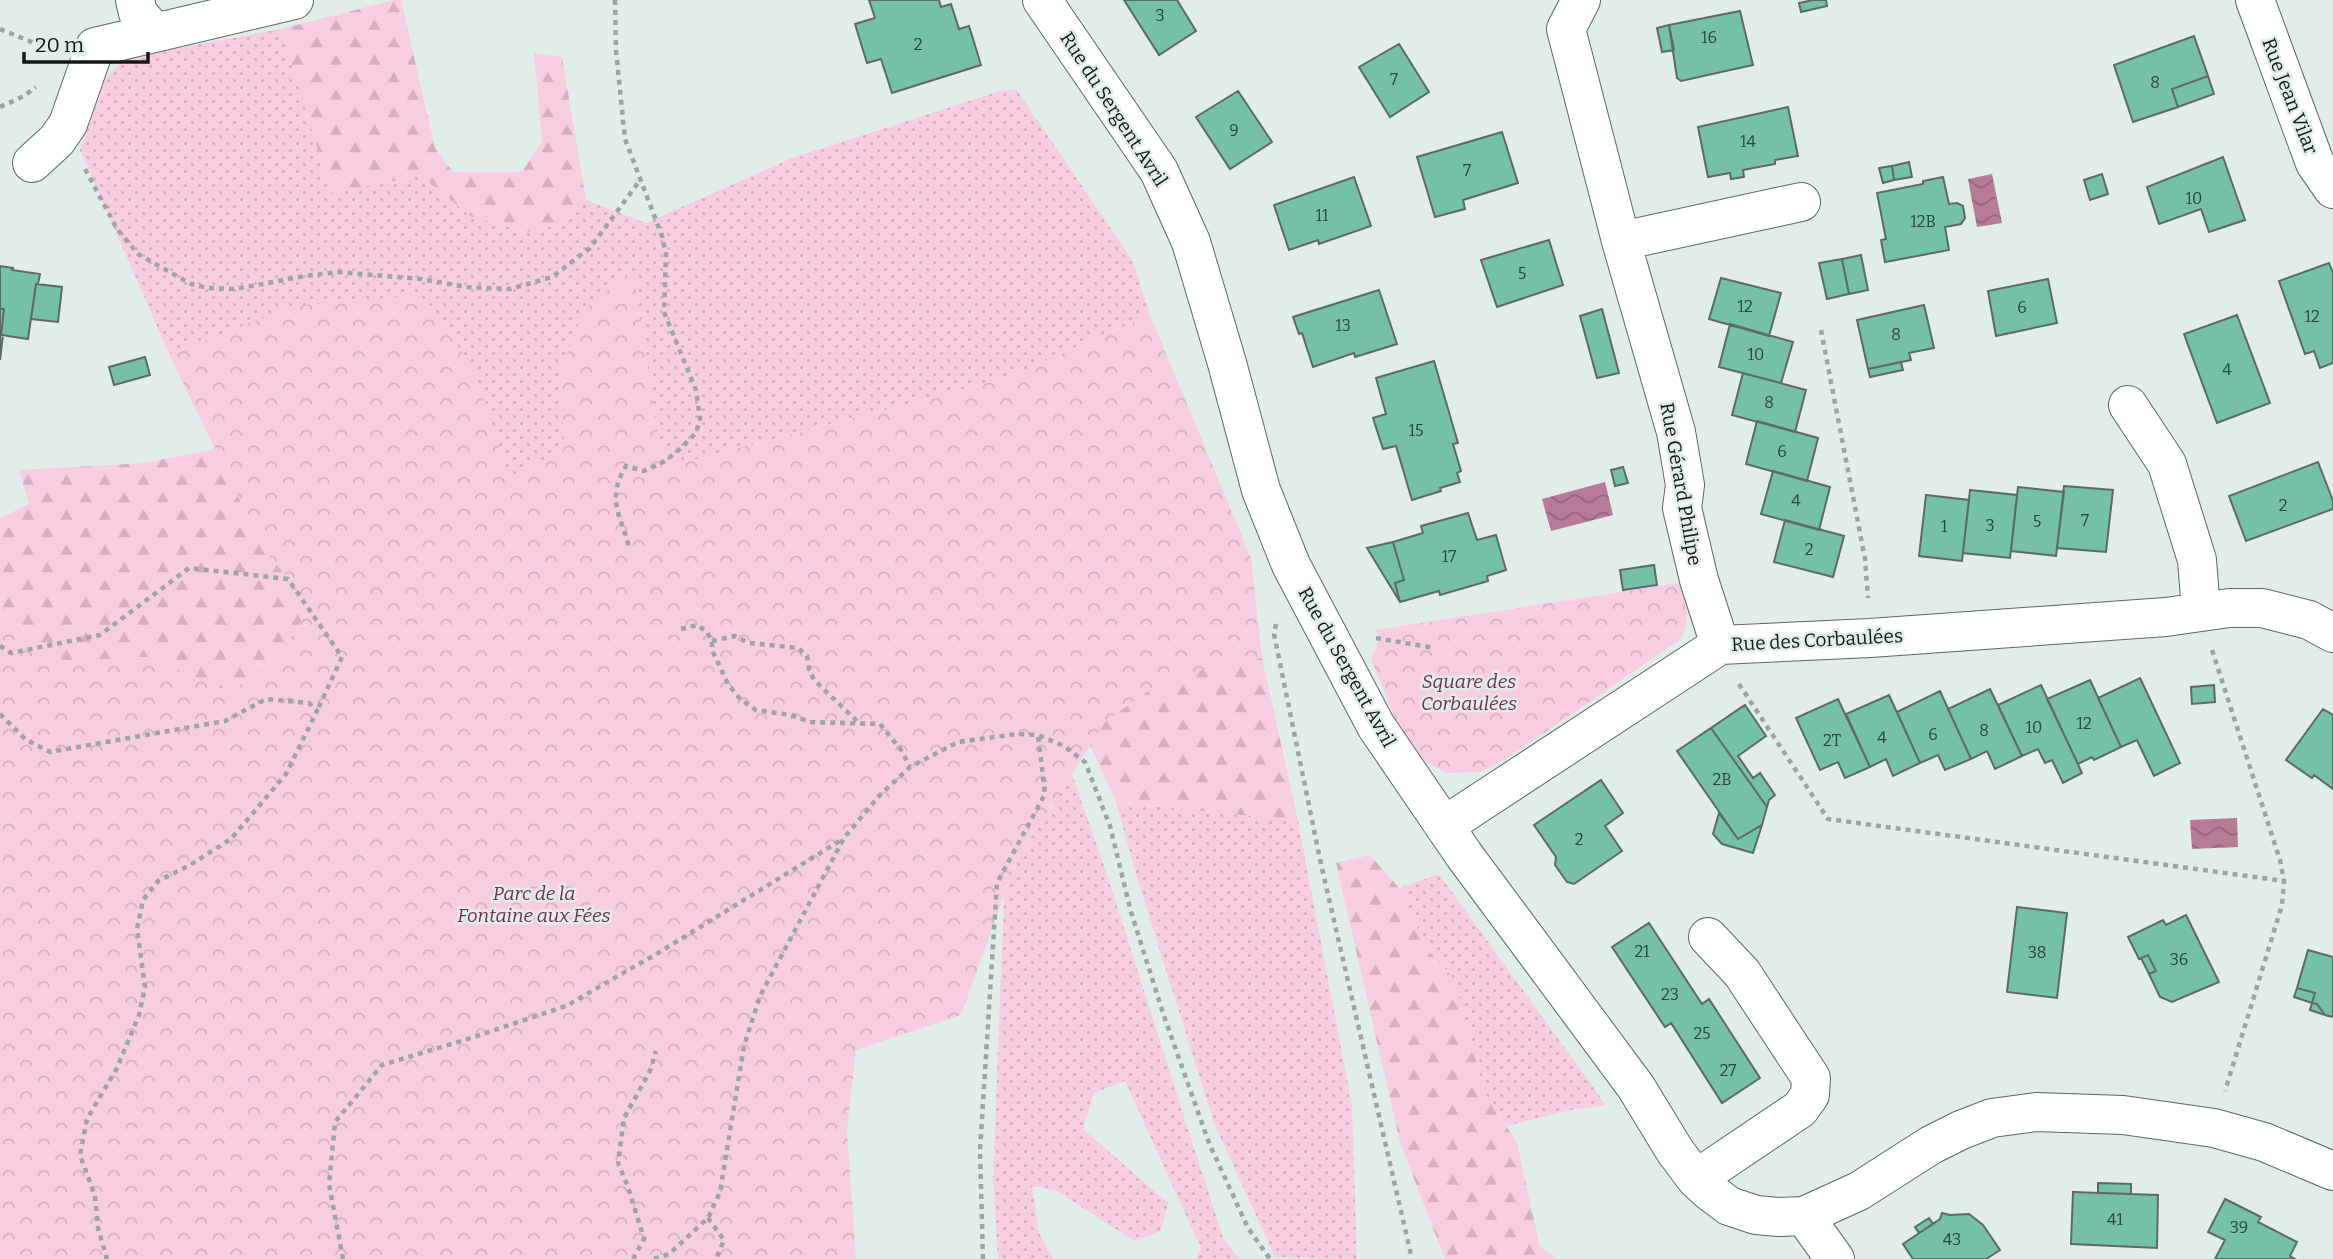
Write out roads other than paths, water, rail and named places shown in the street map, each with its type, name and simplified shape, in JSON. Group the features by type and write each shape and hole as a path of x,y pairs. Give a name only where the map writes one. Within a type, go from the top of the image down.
{"street":[{"path":"135,0 138,13 155,33"},
{"path":"33,163 64,130 94,47 294,0"},
{"name":"Rue du Sergent Avril","path":"1042,0 1159,171 1191,242 1227,362 1261,491 1291,565 1376,726 1444,827 1636,1087 1675,1151 1696,1179 1730,1206 1756,1215 1804,1216"},
{"name":"Rue Gérard Philipe","path":"1581,0 1566,29 1621,241 1676,432 1685,485 1682,508 1699,580 1720,645"},
{"name":"Rue Jean Vilar","path":"2255,0 2315,163 2333,188"},
{"path":"1621,241 1801,201"},
{"path":"2127,405 2167,464 2197,560 2201,611"},
{"name":"Rue des Corbaulées","path":"1444,827 1720,645 1870,638 2166,617 2229,608 2262,608 2309,620 2333,633"},
{"path":"1696,1179 1800,1110 1810,1095 1811,1078 1742,974 1708,937"},
{"path":"1835,1259 1804,1216 1859,1191 1931,1145 1992,1118 2036,1112 2082,1113 2123,1115 2214,1128 2264,1142 2333,1171"}],"water":[{"path":"1992,174 2002,223 1977,227 1968,179"},
{"path":"1605,482 1613,515 1551,531 1542,499"},
{"path":"2237,818 2238,847 2192,849 2190,820"}],"park label":[{"name":"Square des Corbaulées","path":"1469,692"},
{"name":"Parc de la Fontaine aux Fées","path":"534,904"}]}
